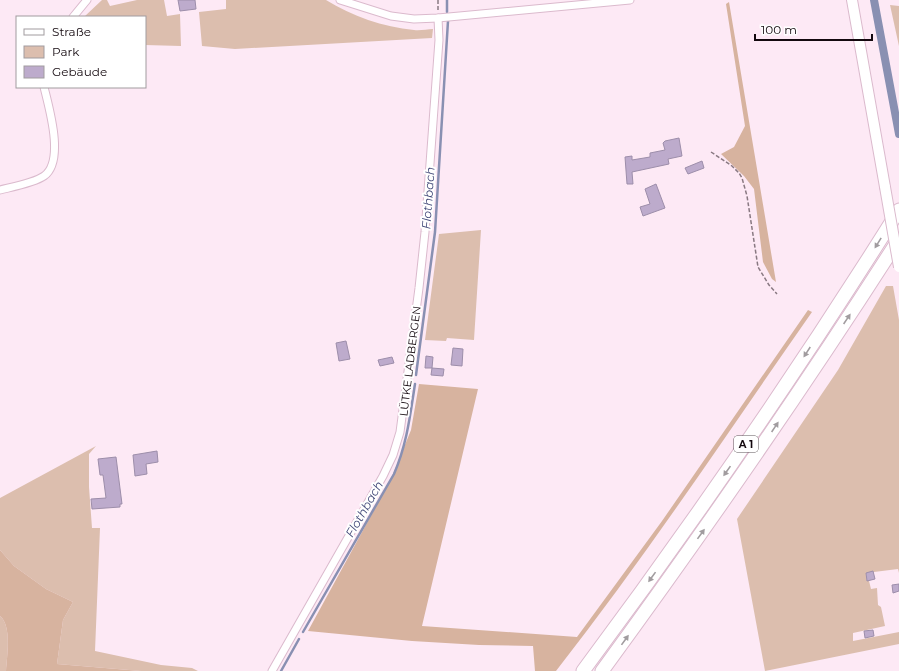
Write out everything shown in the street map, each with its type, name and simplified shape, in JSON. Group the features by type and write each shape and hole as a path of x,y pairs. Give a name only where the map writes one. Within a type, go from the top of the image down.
{"highway":[{"name":"A 1","path":"583,671 736,458 806,354 899,210"},
{"name":"A 1","path":"602,671 709,523 761,448 899,239"}],"main road":[{"path":"852,0 899,267"}],"street":[{"path":"74,16 87,0"},
{"path":"340,0 391,16 414,19 441,18 630,0"},
{"name":"LÜTKE LADBERGEN","path":"272,671 383,476 398,440 406,393 422,264 441,18"},
{"path":"0,190 39,178 47,173 52,165 54,138 44,88"}],"path":[{"path":"438,0 441,18"},
{"path":"711,152 732,166 742,178 747,196 758,267 769,286 777,294"}],"green space":[{"path":"102,0 107,0 110,6 137,0 164,0 167,16 180,14 181,46 146,45 146,16 85,16"},
{"path":"226,0 326,0 357,16 379,23 402,29 433,29 432,38 235,49 202,46 199,12 226,9"},
{"path":"890,5 899,6 899,46"},
{"path":"481,230 474,340 447,338 446,341 425,340 439,234"},
{"path":"886,286 893,286 899,320 899,573 898,569 866,573 867,581 869,581 871,589 877,588 878,605 881,607 885,626 853,633 853,641 899,632 899,644 765,671 737,519 838,370"},
{"path":"96,446 89,454 89,487 92,528 100,528 95,651 161,665 192,668 198,671 141,671 57,664 63,620 73,602 46,589 14,566 0,550 0,498"},
{"path":"0,616 6,627 8,642 6,671 0,671"}],"shaded area":[{"path":"729,2 776,282 772,279 763,262 754,189 744,176 721,154 734,147 745,126 726,4"},
{"path":"808,310 812,312 687,493 623,583 556,671 535,671 533,646 479,645 412,641 308,631 391,479 411,430 419,384 478,389 422,626 577,637 662,521"},
{"path":"0,550 14,566 46,589 73,602 63,620 57,664 141,671 6,671 8,642 6,627 0,616"}],"building":[{"path":"178,0 195,0 196,9 180,11"},
{"path":"679,138 682,156 668,159 669,164 632,172 633,184 627,184 625,157 632,156 632,160 650,157 650,153 665,150 663,143 665,141"},
{"path":"702,161 704,168 688,174 685,168"},
{"path":"656,184 665,208 643,216 640,207 650,204 645,189"},
{"path":"346,341 350,359 339,361 336,343"},
{"path":"453,348 463,349 462,366 451,365"},
{"path":"426,356 433,357 432,368 425,368"},
{"path":"392,357 394,363 380,366 378,360"},
{"path":"432,368 444,369 443,376 431,375"},
{"path":"157,451 158,462 146,464 147,474 135,476 133,455"},
{"path":"116,457 122,504 120,504 120,507 92,509 91,499 106,498 103,475 100,475 98,459"},
{"path":"873,571 875,579 867,581 866,573"},
{"path":"899,584 899,591 893,593 892,585"},
{"path":"873,630 874,636 865,638 864,631"}],"waterway":[{"name":"Flothbach","path":"447,0 447,12"},
{"path":"874,0 899,134"},
{"name":"Flothbach","path":"416,375 435,232 448,21"},
{"name":"Flothbach","path":"303,632 394,474 405,441 415,384"},
{"name":"Flothbach","path":"281,671 299,639"}]}
